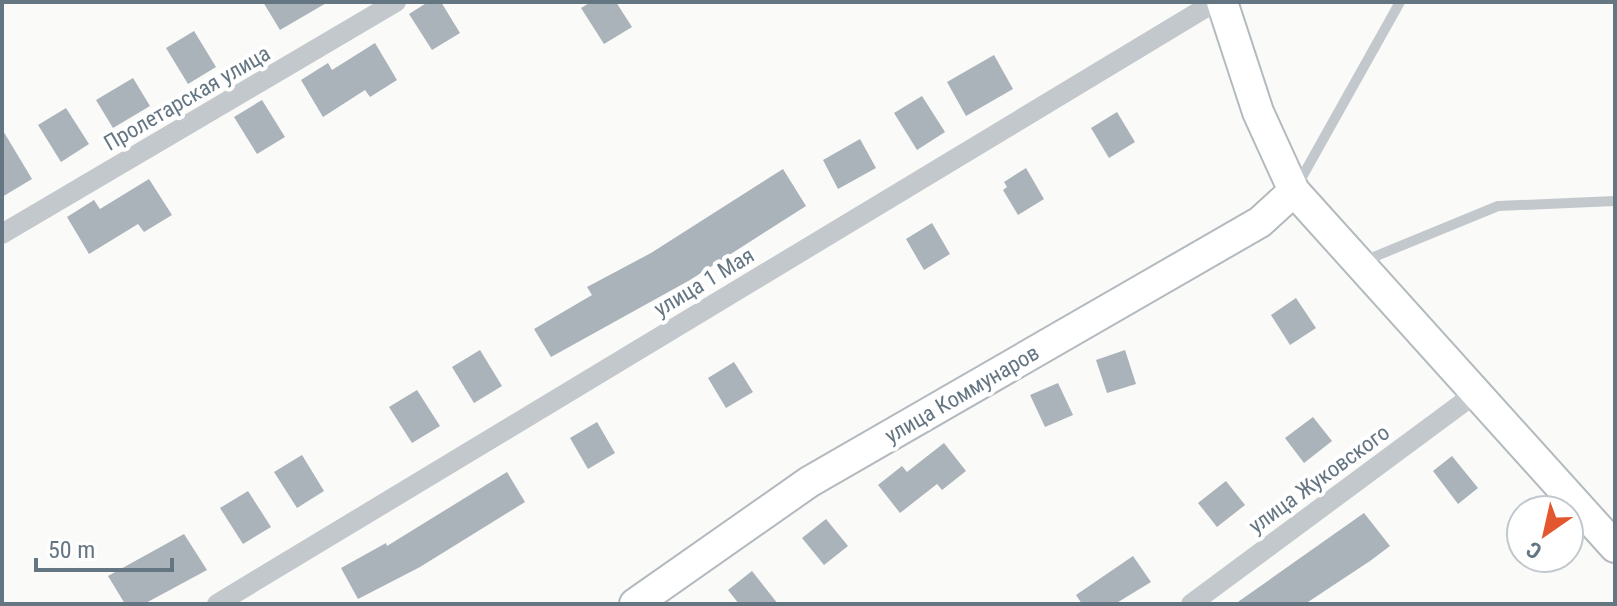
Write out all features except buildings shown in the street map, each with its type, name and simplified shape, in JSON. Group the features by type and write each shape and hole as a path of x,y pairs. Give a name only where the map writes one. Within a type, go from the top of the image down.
{"main road":[{"path":"1222,2 1258,112 1294,191 1615,547"},
{"name":"улица Коммунаров","path":"635,604 809,482 1260,222 1294,191"}],"street":[{"name":"Пролетарская улица","path":"2,234 396,2"},
{"name":"улица 1 Мая","path":"217,604 1215,2"},
{"name":"улица Жуковского","path":"1191,604 1476,393"}],"lane":[{"path":"1294,191 1400,2"},
{"path":"1359,264 1498,206 1615,201"}]}
